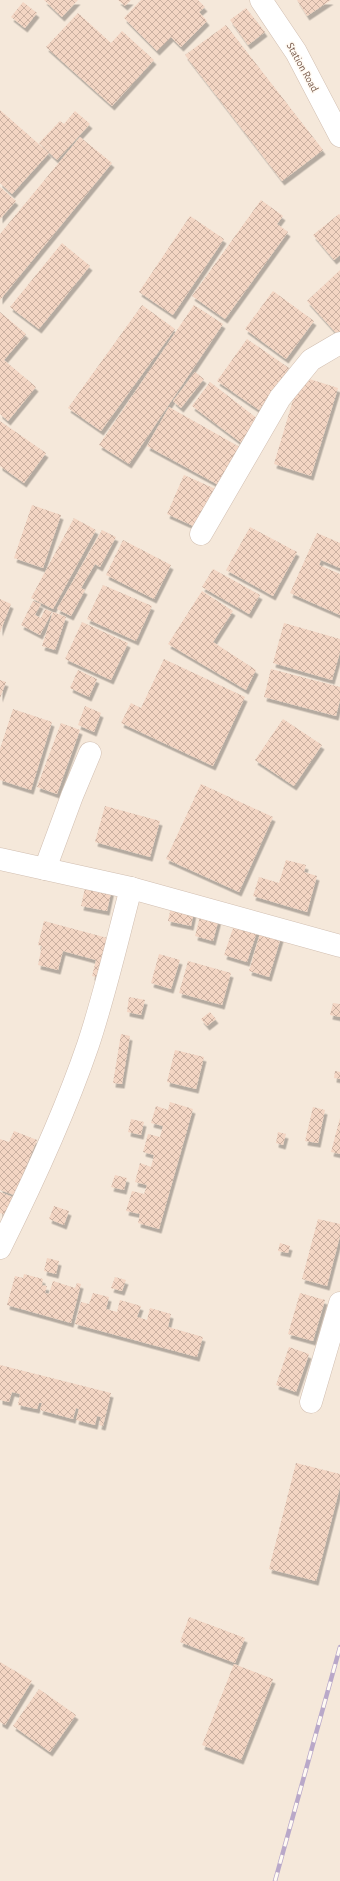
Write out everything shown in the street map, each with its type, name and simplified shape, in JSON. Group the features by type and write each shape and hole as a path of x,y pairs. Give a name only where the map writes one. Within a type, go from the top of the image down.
{"street":[{"name":"Station Road","path":"261,0 296,52 340,136"},
{"path":"201,534 280,398 311,360 340,343"},
{"path":"45,869 72,796 90,753"},
{"path":"0,859 131,888 340,946"},
{"path":"0,1248 34,1179 85,1052 104,994 131,888"},
{"path":"310,1402 340,1303"}],"shaded area":[{"path":"0,0 340,0 340,1881 0,1881"}],"building":[{"path":"44,0 78,0 62,17"},
{"path":"118,0 131,0 125,6"},
{"path":"141,0 198,0 205,7 199,12 207,21 181,47 171,37 157,51 124,18"},
{"path":"297,0 331,0 307,16"},
{"path":"23,2 37,13 25,28 11,17"},
{"path":"246,8 265,32 248,45 230,20"},
{"path":"78,13 111,43 122,31 154,60 112,106 46,47"},
{"path":"226,25 323,150 282,181 185,55"},
{"path":"0,110 49,153 12,194 0,183"},
{"path":"75,111 90,124 57,160 39,143 60,121 64,124"},
{"path":"80,137 112,163 0,300 0,234"},
{"path":"0,187 16,201 0,219"},
{"path":"261,200 283,216 277,224 288,232 225,319 192,296"},
{"path":"339,214 340,255 334,260 313,235"},
{"path":"190,216 224,239 173,315 139,292"},
{"path":"62,243 90,266 39,329 10,307"},
{"path":"340,270 340,331 337,334 307,301"},
{"path":"273,291 314,321 286,359 245,329"},
{"path":"142,305 175,329 101,431 68,408"},
{"path":"194,305 223,324 129,464 99,445"},
{"path":"0,312 26,334 4,360 36,387 8,421 0,414"},
{"path":"247,339 289,368 259,410 217,381"},
{"path":"195,372 204,379 181,408 173,401"},
{"path":"300,376 338,388 311,476 274,464"},
{"path":"210,382 262,422 244,445 192,406"},
{"path":"169,407 245,450 224,488 147,446"},
{"path":"0,421 46,453 24,483 0,466"},
{"path":"184,475 220,491 202,530 167,514"},
{"path":"32,505 61,515 43,568 14,558"},
{"path":"74,518 96,530 53,609 31,598"},
{"path":"250,527 297,552 273,596 226,570"},
{"path":"102,530 116,537 100,567 95,564 81,588 85,590 71,616 57,609"},
{"path":"317,533 340,543 340,568 321,560 319,565 340,574 340,615 290,593"},
{"path":"123,540 171,565 154,599 106,575"},
{"path":"213,569 260,595 249,614 202,587"},
{"path":"103,585 152,606 136,641 87,619"},
{"path":"202,591 233,611 213,642 256,670 246,690 168,644"},
{"path":"0,599 11,604 0,632"},
{"path":"33,601 41,604 35,615 41,618 45,609 52,612 40,635 21,625"},
{"path":"53,612 66,617 55,650 42,646"},
{"path":"82,622 128,643 111,680 65,659"},
{"path":"284,623 340,639 340,652 332,680 273,663"},
{"path":"164,659 245,697 213,766 121,723 131,703 141,708"},
{"path":"271,669 340,687 340,700 336,716 264,697"},
{"path":"78,670 97,679 89,697 70,688"},
{"path":"0,680 6,682 0,698"},
{"path":"85,706 101,713 94,732 78,725"},
{"path":"13,709 52,722 31,790 0,780 0,749"},
{"path":"283,719 322,745 294,786 255,760"},
{"path":"61,723 80,730 57,794 37,787"},
{"path":"201,784 273,817 239,892 166,859"},
{"path":"105,806 160,821 150,857 95,842"},
{"path":"286,860 306,865 304,872 317,876 307,912 253,896 259,877 279,883"},
{"path":"85,888 112,888 107,911 81,906"},
{"path":"172,902 195,907 191,926 168,921"},
{"path":"201,913 219,918 213,941 195,936"},
{"path":"236,919 259,926 247,962 224,955"},
{"path":"44,921 115,940 105,979 92,976 96,960 63,951 58,970 38,965 42,946 38,945"},
{"path":"262,927 282,934 269,977 249,971"},
{"path":"159,954 180,960 171,989 151,983"},
{"path":"188,961 231,973 222,1005 179,993"},
{"path":"129,997 145,1000 141,1015 127,1012"},
{"path":"333,1003 340,1004 340,1017 330,1015"},
{"path":"210,1012 216,1019 207,1026 201,1019"},
{"path":"121,1034 130,1036 122,1084 113,1083"},
{"path":"175,1050 204,1057 196,1089 167,1082"},
{"path":"335,1071 340,1072 340,1079 334,1078"},
{"path":"170,1102 193,1109 159,1229 138,1223 140,1214 126,1211 132,1191 144,1194 147,1185 135,1182 140,1163 151,1167 154,1155 143,1152 148,1134 160,1137 163,1126 151,1123 156,1106 168,1110"},
{"path":"313,1107 325,1110 318,1143 305,1141"},
{"path":"340,1118 340,1154 331,1152"},
{"path":"131,1119 144,1122 141,1135 128,1132"},
{"path":"14,1131 37,1140 14,1195 0,1190 0,1139 9,1142"},
{"path":"278,1132 286,1134 283,1145 276,1143"},
{"path":"115,1175 127,1178 124,1190 111,1187"},
{"path":"0,1192 13,1197 6,1215 0,1213"},
{"path":"54,1206 69,1211 64,1225 49,1219"},
{"path":"318,1219 340,1224 340,1236 327,1286 302,1279"},
{"path":"280,1243 290,1246 288,1253 278,1251"},
{"path":"47,1258 59,1261 56,1274 44,1271"},
{"path":"24,1274 43,1279 42,1285 47,1286 45,1293 49,1294 53,1281 75,1288 77,1283 81,1284 71,1323 7,1305 15,1276 23,1278"},
{"path":"115,1277 126,1280 122,1291 111,1288"},
{"path":"93,1293 109,1297 106,1309 117,1312 120,1300 141,1306 137,1317 147,1320 150,1308 171,1314 168,1327 203,1337 197,1357 75,1324 81,1302 89,1304"},
{"path":"300,1293 325,1300 313,1341 288,1334"},
{"path":"289,1347 309,1354 296,1392 276,1385"},
{"path":"0,1365 111,1393 103,1426 99,1425 101,1417 97,1416 95,1425 76,1420 79,1409 76,1408 73,1419 40,1410 42,1403 39,1403 37,1409 18,1405 20,1394 12,1392 9,1402 0,1400"},
{"path":"296,1463 340,1474 340,1487 316,1581 269,1569"},
{"path":"189,1617 245,1638 235,1663 180,1642"},
{"path":"0,1662 32,1681 5,1725 0,1722"},
{"path":"234,1664 273,1679 241,1760 202,1745"},
{"path":"39,1689 76,1715 50,1752 13,1726"}],"railway":[{"path":"275,1881 340,1647"}]}
